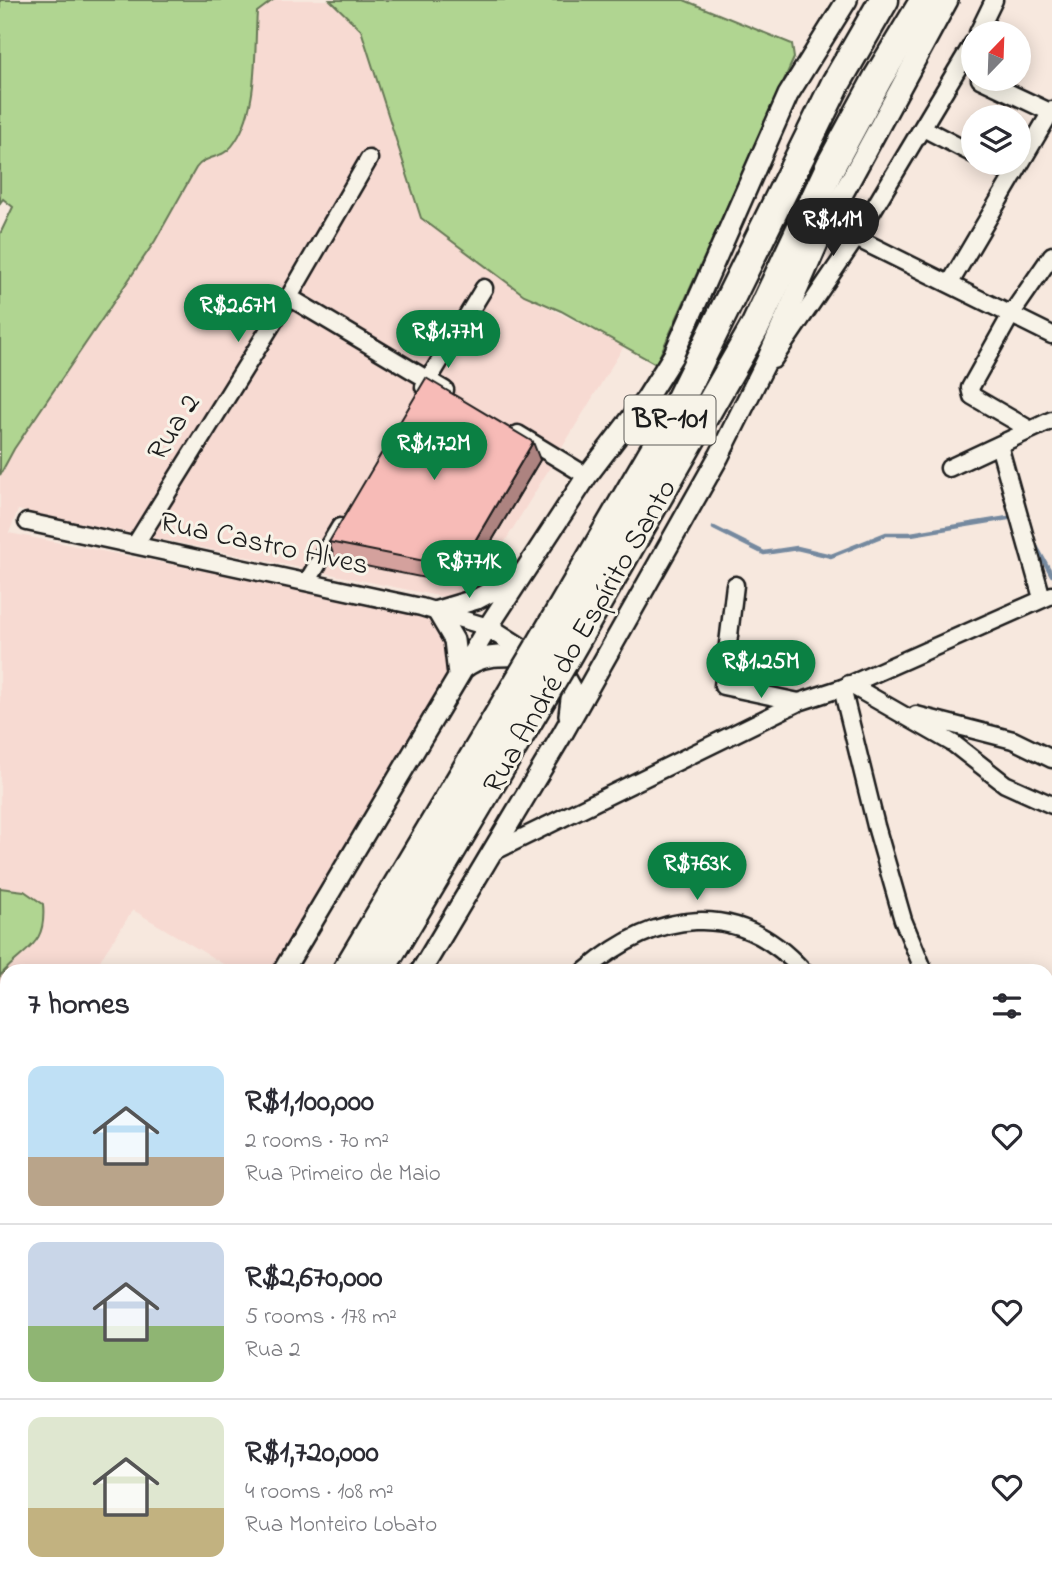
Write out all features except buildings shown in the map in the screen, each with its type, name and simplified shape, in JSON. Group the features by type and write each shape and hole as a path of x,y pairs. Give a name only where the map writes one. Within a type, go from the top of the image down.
{"highway":[{"name":"BR-101","path":"351,964 661,439 836,83 884,0"},
{"name":"BR-101","path":"383,964 563,662 755,327 831,165 877,78 925,0"}],"street":[{"path":"287,964 488,627 587,476 646,399 673,356 788,94 847,0"},
{"name":"Rua André do Espírito Santo","path":"425,964 563,733 675,537 755,385 827,223 948,0"},
{"path":"983,21 993,0"},
{"path":"755,385 816,300 923,128 961,79"},
{"path":"1007,91 1052,112 1031,147"},
{"path":"923,128 961,148"},
{"name":"Rua 2","path":"135,545 289,297 369,159"},
{"path":"950,283 1014,175"},
{"path":"856,238 1052,335"},
{"path":"1029,429 970,393 1012,313 1052,255"},
{"path":"414,404 484,288"},
{"path":"289,297 462,400"},
{"path":"949,468 1052,420"},
{"path":"508,428 587,476"},
{"path":"999,445 1047,597"},
{"path":"307,582 350,511"},
{"name":"Rua Castro Alves","path":"27,522 437,611 488,627"},
{"path":"458,675 454,640 437,611 477,599 522,575"},
{"path":"735,585 723,686 799,702"},
{"name":"Rua André do Espírito Santo","path":"491,853 799,702 846,686 1047,597"},
{"path":"488,627 535,652 563,675 570,685 572,705 563,733"},
{"path":"458,675 469,664 484,657 535,652"},
{"path":"846,686 902,712 954,744 1005,784 1052,805"},
{"path":"846,686 876,826 903,920 921,964"},
{"path":"902,712 960,724 1013,740 1052,760"},
{"path":"954,744 960,724"},
{"path":"595,964 618,947 644,936 684,921 710,920 738,924 768,939 795,964"}],"shaded area":[{"path":"273,0 330,0 361,30 421,218 524,295 624,346 476,589 448,598 18,510 9,533 416,612 433,621 445,635 449,676 277,964 223,964 133,910 98,964 10,964 40,939 24,891 0,888 0,475 14,449 155,241 196,168 202,160 222,155 249,111 257,12"}],"green space":[{"path":"0,0 273,0 257,12 254,82 241,132 228,150 204,161 196,168 155,241 14,449 0,475 0,234 13,207 3,199 0,203"},
{"path":"330,0 684,0 792,44 794,58 656,364 561,311 524,295 421,218 361,30"},
{"path":"0,888 24,891 43,904 41,930 32,946 11,964 0,964"}],"waterway":[{"path":"714,528 764,553 797,548 831,556 886,534 911,534 1014,517"},
{"path":"1033,541 1052,575"}]}
